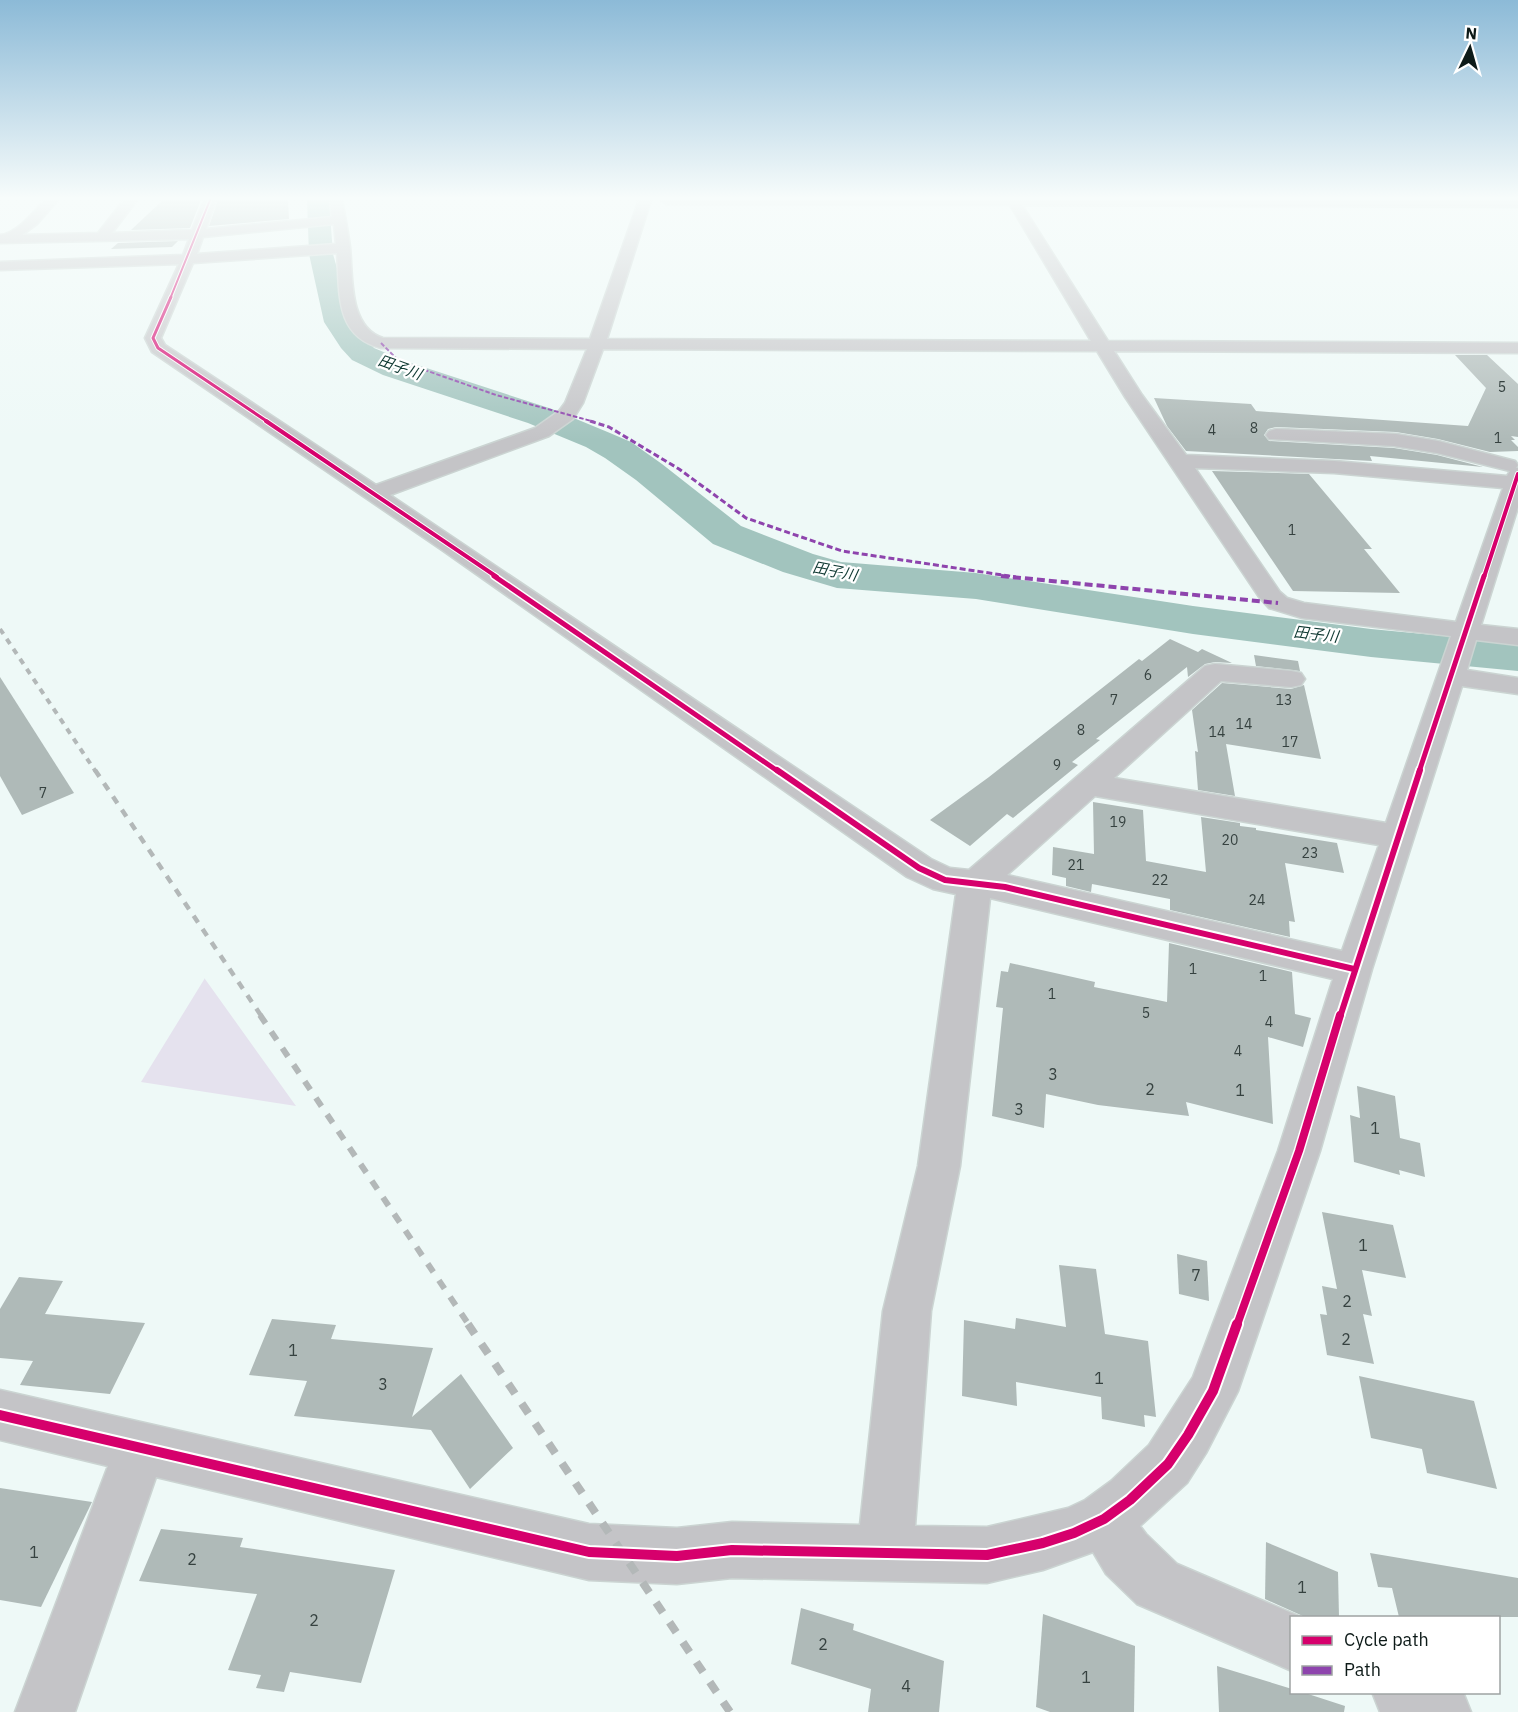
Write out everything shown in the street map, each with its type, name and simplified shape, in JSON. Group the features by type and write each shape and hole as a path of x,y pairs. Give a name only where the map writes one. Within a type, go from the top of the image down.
{"street":[{"path":"179,280 153,338 158,348 450,545 919,868 945,880 1005,887 1354,969"},
{"path":"343,280 356,326 370,341 1518,348"},
{"path":"372,494 542,432 566,415 574,404 618,280"},
{"path":"1062,280 1134,397 1180,461 1264,590 1278,603 1302,610 1463,634 1518,637"},
{"path":"1276,435 1396,440 1409,444 1438,447 1517,474"},
{"path":"1180,461 1517,474"},
{"path":"0,1415 589,1552 677,1556 732,1550 987,1555 1043,1543 1074,1533 1104,1519 1130,1500 1168,1464 1213,1392 1299,1151 1354,969 1517,474"},
{"path":"1452,671 1518,686"},
{"path":"885,1552 907,1311 939,1166 974,885 1215,672 1291,679"},
{"path":"1088,784 1398,837"},
{"path":"45,1712 141,1446"},
{"path":"1104,1519 1126,1554 1156,1584 1290,1641"},
{"path":"1406,1694 1441,1712"}],"shaded area":[{"path":"205,979 296,1106 141,1082"}],"building":[{"path":"1455,355 1487,355 1518,384 1518,437 1511,436 1515,440 1511,440 1518,447 1518,451 1490,452 1438,439 1396,432 1276,427 1268,429 1264,435 1269,441 1394,448 1437,455 1483,467 1370,456 1372,461 1186,451 1167,426 1154,398 1251,404 1256,411 1468,426 1486,388"},
{"path":"1212,471 1309,474 1372,549 1364,549 1400,593 1293,591"},
{"path":"1170,639 1198,652 1202,649 1232,663 1205,664 1188,677 1187,667 1096,739 1100,740 1072,762 1078,765 1013,818 1007,814 970,846 930,820 989,777 1139,659 1142,661"},
{"path":"1254,655 1298,661 1300,671 1256,666"},
{"path":"0,677 74,793 22,815 0,776"},
{"path":"1222,683 1291,689 1304,685 1321,759 1226,744 1235,796 1198,790 1195,751 1198,752 1192,710"},
{"path":"1093,802 1143,810 1146,861 1206,872 1201,817 1240,823 1240,826 1256,828 1256,830 1337,843 1344,873 1285,863 1295,922 1289,921 1290,937 1170,910 1170,899 1092,884 1091,892 1066,886 1066,878 1052,875 1053,847 1094,854"},
{"path":"1169,943 1292,972 1295,1014 1311,1018 1303,1047 1268,1037 1273,1124 1186,1102 1189,1116 1098,1105 1046,1094 1044,1128 992,1116 1003,1008 996,1007 1001,971 1008,972 1010,963 1095,982 1094,987 1167,1002"},
{"path":"1357,1086 1395,1096 1400,1138 1420,1143 1425,1177 1399,1170 1400,1175 1354,1162 1350,1115 1360,1118"},
{"path":"1322,1212 1393,1225 1406,1278 1362,1270 1372,1316 1363,1314 1374,1364 1327,1355 1320,1314 1327,1315 1322,1286 1337,1289"},
{"path":"1177,1254 1207,1261 1209,1301 1179,1294"},
{"path":"1059,1265 1096,1269 1105,1334 1148,1341 1156,1417 1144,1415 1145,1427 1102,1419 1101,1397 1016,1382 1017,1406 962,1396 964,1320 1015,1329 1016,1318 1066,1327"},
{"path":"19,1277 63,1281 45,1314 145,1323 110,1394 20,1385 33,1361 0,1358 0,1309"},
{"path":"272,1319 336,1325 331,1339 433,1348 412,1417 461,1374 513,1448 470,1489 431,1430 294,1416 307,1381 249,1375"},
{"path":"1359,1376 1474,1401 1497,1489 1427,1473 1422,1449 1371,1438"},
{"path":"0,1488 92,1502 41,1607 0,1600"},
{"path":"161,1529 243,1538 240,1547 395,1570 361,1683 290,1672 284,1692 256,1688 261,1675 228,1670 257,1594 139,1581"},
{"path":"1266,1542 1338,1572 1339,1616 1303,1616 1265,1599"},
{"path":"1370,1553 1518,1578 1518,1617 1399,1616 1392,1588 1378,1587"},
{"path":"801,1608 854,1624 853,1630 944,1661 939,1712 868,1712 871,1689 791,1664"},
{"path":"1043,1614 1135,1646 1134,1712 1050,1712 1036,1707"},
{"path":"1217,1666 1290,1688 1290,1694 1308,1694 1345,1706 1344,1712 1219,1712"}],"waterway":[{"name":"田子川","path":"327,280 338,322 351,342 363,354 394,368 540,416 598,440 618,450 649,472 727,535 798,563 837,575 976,586 1193,620 1371,643 1518,657"}],"railway":[{"path":"0,629 96,772"},
{"path":"95,770 262,1017"},
{"path":"260,1015 469,1325"},
{"path":"468,1324 730,1712"}],"marked path":[{"path":"381,343 399,361 496,395 568,413 609,427 679,469 746,518 842,551 985,574 1278,603"}],"cycle path":[{"path":"179,280 153,338 158,348 450,545 919,868 945,880 1005,887 1354,969"},
{"path":"0,1415 589,1552 677,1556 732,1550 987,1555 1043,1543 1074,1533 1104,1519 1130,1500 1168,1464 1188,1435 1213,1391 1299,1151 1354,969 1518,474"}]}
